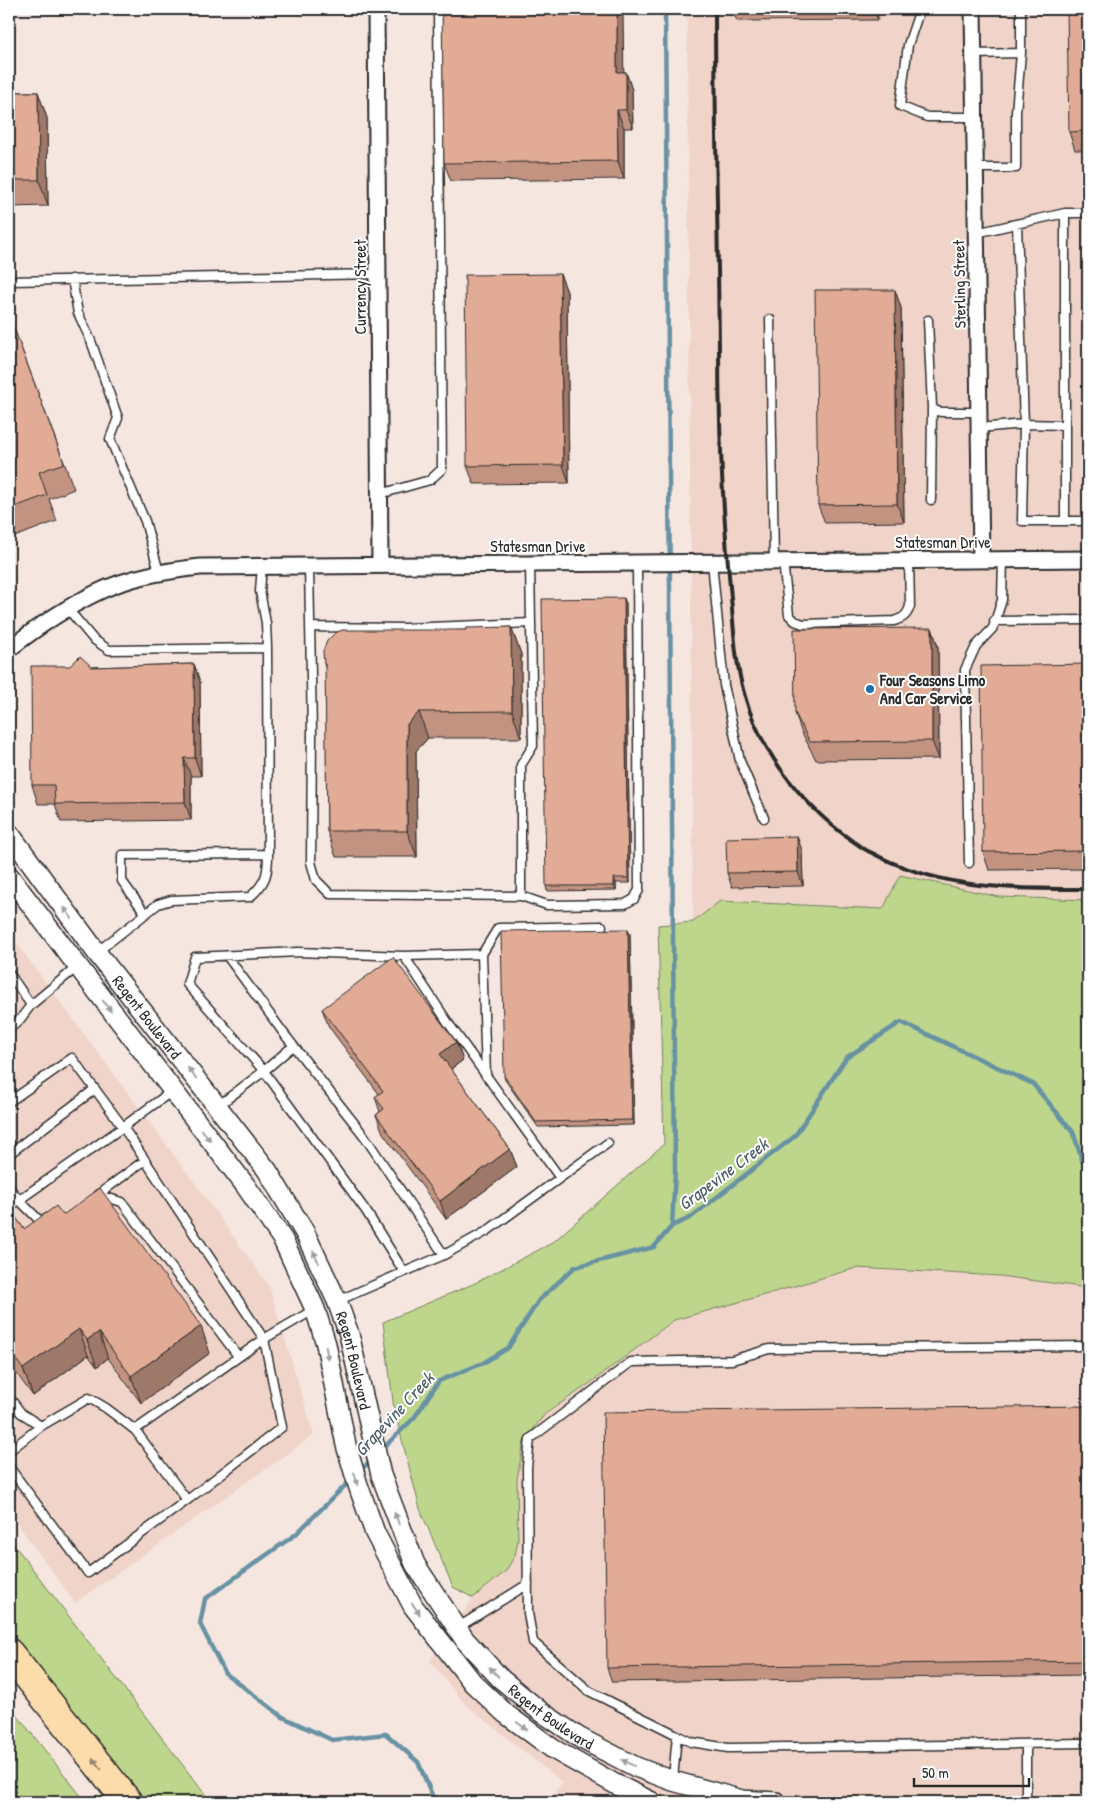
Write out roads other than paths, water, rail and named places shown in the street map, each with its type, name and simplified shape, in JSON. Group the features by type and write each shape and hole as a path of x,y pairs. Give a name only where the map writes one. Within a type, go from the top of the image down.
{"highway":[{"path":"9,1653 128,1802"}],"street":[{"name":"Currency Street","path":"376,9 380,565"},
{"name":"Sterling Street","path":"973,9 981,560"},
{"name":"Statesman Drive","path":"9,649 41,624 97,592 159,572 200,567 1088,559"},
{"name":"Regent Boulevard","path":"9,833 97,953 267,1170 306,1233 337,1301 349,1334 381,1475 414,1564 465,1640 501,1679 540,1711 580,1738 636,1767 673,1781 742,1800 776,1802"},
{"name":"Regent Boulevard","path":"9,876 244,1184 283,1240 315,1308 326,1344 346,1445 375,1533 413,1606 473,1683 506,1714 553,1749 615,1784 652,1802"},
{"path":"77,967 97,953"},
{"path":"439,1641 457,1628"}],"lane":[{"path":"380,494 430,480 442,469 438,9"},
{"path":"920,9 908,45 900,106 927,117 974,117"},
{"path":"975,168 1016,168 1016,112 1021,53 1021,9"},
{"path":"974,54 1021,53"},
{"path":"976,232 1065,213 1088,213"},
{"path":"1065,213 1065,521"},
{"path":"1016,224 1024,424 1022,521 1088,521"},
{"path":"9,282 72,279 378,274"},
{"path":"72,279 78,313 118,418 110,439 145,521 159,572"},
{"path":"770,319 778,561 789,615 795,621 811,624 894,621 903,618 908,613 910,606 909,560"},
{"path":"928,320 932,407 931,500"},
{"path":"932,407 936,411 942,412 979,412"},
{"path":"979,428 1024,424 1065,425"},
{"path":"969,863 965,670 976,646 993,628 1002,600 1003,559"},
{"path":"309,565 311,628 311,862 316,880 330,894 521,896 547,905 625,904 634,899 639,890 637,562"},
{"path":"708,562 726,695 740,761 764,818"},
{"path":"521,896 521,765 533,746 530,563"},
{"path":"97,953 144,913 158,904 171,900 250,897 265,880 268,854 267,648 266,623 260,591 262,566"},
{"path":"68,609 92,639 109,650 267,648"},
{"path":"994,621 1088,620"},
{"path":"311,628 405,628 531,623"},
{"path":"144,913 122,882 122,855 268,854"},
{"path":"486,1076 482,954 498,928 602,926"},
{"path":"404,1272 366,1211 264,1072 186,984 195,957 298,952 404,956 482,954"},
{"path":"227,956 293,1046 365,1137 444,1255"},
{"path":"404,956 449,1024 560,1178"},
{"path":"9,1029 18,1022 31,1005 77,967"},
{"path":"9,973 31,1005"},
{"path":"218,1106 264,1072 293,1046"},
{"path":"9,1102 72,1058 123,1127 264,1339 282,1427 88,1573 9,1467"},
{"path":"9,1154 95,1089"},
{"path":"9,1207 172,1091"},
{"path":"337,1301 444,1255 487,1232 608,1142"},
{"path":"91,1200 144,1160"},
{"path":"9,1187 39,1220 58,1218"},
{"path":"99,1194 122,1202 238,1356"},
{"path":"135,1430 238,1356 315,1308"},
{"path":"1088,1346 769,1349 732,1360 630,1362 530,1439 527,1467 528,1613 533,1642 589,1691 691,1742 728,1748 1088,1744"},
{"path":"9,1397 21,1414 41,1426"},
{"path":"9,1451 41,1426 89,1398 135,1430 187,1500"},
{"path":"457,1628 528,1584"},
{"path":"673,1781 677,1735"},
{"path":"1026,1744 1026,1802"}],"waterway":[{"path":"665,9 675,1171 672,1226"},
{"name":"Grapevine Creek","path":"381,1450 414,1418 439,1381 483,1363 508,1348 539,1300 575,1267 654,1247 672,1226 690,1218 795,1136 846,1058 901,1022 1033,1084 1073,1132 1088,1178"},
{"name":"Grapevine Creek","path":"360,1471 372,1459"},
{"name":"Grapevine Creek","path":"351,1480 296,1534 205,1599 200,1624 225,1673 283,1717 332,1740 386,1734 418,1762 435,1802"}],"railway":[{"path":"715,9 719,382 722,475 735,646 741,681 751,716 774,759 788,780 822,816 867,851 905,868 956,882 1008,888 1088,889"}],"place":[{"name":"Four Seasons Limo And Car Service","path":"870,689"}]}
